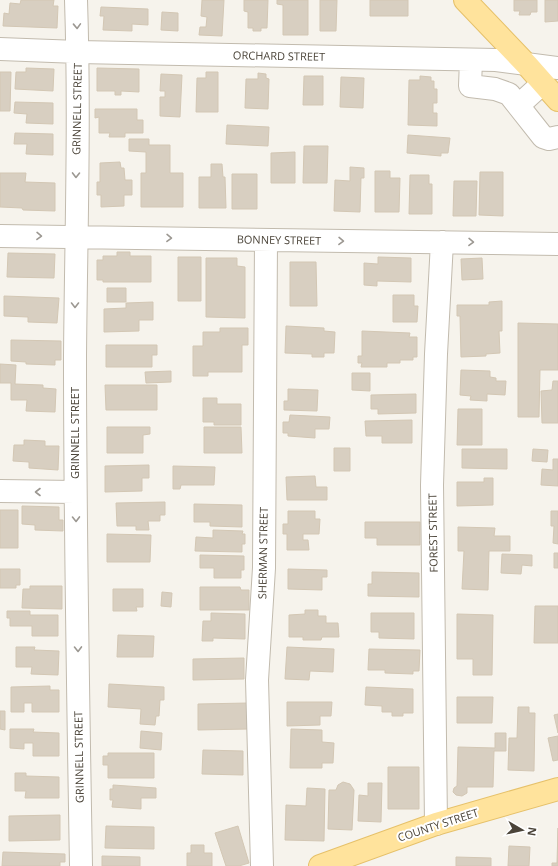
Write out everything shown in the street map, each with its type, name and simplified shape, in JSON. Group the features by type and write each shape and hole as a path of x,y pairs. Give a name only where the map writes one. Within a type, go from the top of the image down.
{"main road":[{"path":"465,0 527,64 551,75 558,100"},
{"name":"COUNTY STREET","path":"320,866 436,824 558,789"}],"street":[{"name":"GRINNELL STREET","path":"76,0 78,52 75,492 81,866"},
{"name":"ORCHARD STREET","path":"0,49 78,52 496,60 527,64"},
{"path":"471,60 461,85 496,89 509,94 551,137"},
{"path":"519,105 551,75"},
{"name":"BONNEY STREET","path":"0,236 558,244"},
{"name":"SHERMAN STREET","path":"262,866 257,680 264,568 266,240"},
{"name":"FOREST STREET","path":"436,824 432,485 436,354 442,242"},
{"path":"0,492 75,492"}],"building":[{"path":"21,0 54,0 53,6 58,6 57,28 3,26 4,13 9,14 10,3 20,4"},
{"path":"202,0 224,0 222,36 199,35 200,27 206,27 207,17 201,16"},
{"path":"244,0 268,0 267,28 261,28 261,31 253,31 253,28 248,28 248,12 244,11"},
{"path":"277,0 308,0 308,35 283,35 283,5 277,4"},
{"path":"320,0 337,0 336,31 320,31"},
{"path":"370,0 408,0 408,16 370,16"},
{"path":"514,0 537,0 537,12 531,12 530,15 519,15 520,11 514,11"},
{"path":"545,0 558,0 558,21 545,22"},
{"path":"101,7 148,9 148,25 132,24 132,31 103,30 104,16 100,16"},
{"path":"162,12 178,13 178,31 161,30"},
{"path":"26,68 54,69 53,91 15,89 16,72 26,72"},
{"path":"97,68 139,69 139,92 121,91 121,95 115,95 115,91 97,91"},
{"path":"0,72 11,72 10,111 0,111"},
{"path":"206,72 218,72 218,112 196,112 197,78 206,78"},
{"path":"258,73 266,74 266,78 269,79 268,109 245,108 246,79 258,79"},
{"path":"161,74 182,75 180,117 160,116 160,97 165,97 165,91 160,91"},
{"path":"304,76 323,76 323,105 303,105"},
{"path":"420,76 431,77 431,81 434,81 434,89 437,89 437,103 433,103 433,113 437,113 437,126 408,125 409,80 420,80"},
{"path":"341,77 364,78 363,108 340,107"},
{"path":"15,102 53,103 53,124 26,123 27,114 14,113"},
{"path":"95,109 137,109 137,120 143,120 143,133 125,133 125,137 109,137 110,133 99,133 99,117 95,118"},
{"path":"227,125 269,127 268,146 226,144"},
{"path":"15,133 53,134 53,155 26,154 27,144 14,144"},
{"path":"408,135 450,138 448,153 441,153 441,156 407,153"},
{"path":"129,139 149,139 149,145 170,145 170,173 183,173 183,207 141,207 141,173 146,173 146,152 129,151"},
{"path":"304,146 328,146 327,183 303,183"},
{"path":"295,152 295,183 271,183 271,153"},
{"path":"120,162 121,168 124,168 125,180 132,180 132,195 124,195 124,206 101,207 101,195 97,195 97,182 100,182 100,163"},
{"path":"211,164 222,164 223,177 225,177 226,208 199,208 199,177 211,177"},
{"path":"350,167 364,168 364,178 361,178 360,212 334,211 335,180 350,181"},
{"path":"375,171 390,171 390,178 400,178 399,212 375,212"},
{"path":"480,172 503,172 503,216 479,215"},
{"path":"0,173 26,173 25,182 55,183 55,211 23,210 22,208 0,207"},
{"path":"232,174 257,174 257,209 232,209"},
{"path":"410,175 429,175 429,184 432,184 432,214 409,214"},
{"path":"454,181 477,181 476,216 453,216"},
{"path":"117,252 130,252 130,256 151,256 151,282 103,282 103,280 97,280 97,260 103,260 103,256 117,256"},
{"path":"8,253 55,254 54,278 7,277"},
{"path":"178,257 201,257 201,301 178,301"},
{"path":"378,257 411,258 411,282 377,281 377,286 364,285 364,263 378,264"},
{"path":"206,258 237,258 237,266 245,267 245,318 206,317"},
{"path":"482,258 483,279 462,280 461,259"},
{"path":"290,262 316,262 317,306 290,306"},
{"path":"107,288 126,288 126,302 107,302"},
{"path":"393,295 414,295 414,306 418,306 417,322 393,322"},
{"path":"4,296 59,298 57,323 28,322 28,317 4,316"},
{"path":"502,301 502,331 499,331 500,353 486,354 486,356 461,357 460,316 457,316 457,305 489,305 489,302"},
{"path":"153,302 153,320 139,320 139,331 104,332 104,309 126,308 126,303"},
{"path":"518,323 558,324 558,370 540,370 539,417 518,417"},
{"path":"286,326 324,328 324,331 335,332 334,353 324,353 324,357 312,357 312,354 285,353"},
{"path":"220,328 248,328 248,345 242,345 242,372 208,372 208,376 193,376 193,346 203,346 203,332 220,332"},
{"path":"362,331 410,333 409,337 417,337 417,357 413,357 413,360 400,360 400,363 387,363 387,367 361,367 362,363 358,363 358,356 362,356"},
{"path":"11,340 61,341 61,360 55,360 55,365 26,364 26,362 11,361"},
{"path":"106,345 157,345 157,355 152,355 152,367 106,367"},
{"path":"0,364 16,365 15,384 43,385 43,388 56,389 55,412 26,411 27,400 11,400 11,383 0,383"},
{"path":"461,370 490,371 490,377 496,378 496,381 506,381 505,395 487,394 487,401 470,400 471,396 460,395"},
{"path":"171,371 171,382 146,383 145,372"},
{"path":"352,373 370,373 370,391 352,390"},
{"path":"553,381 558,381 558,423 542,423 541,391 552,390"},
{"path":"105,385 157,385 157,410 106,410"},
{"path":"288,389 318,390 317,411 284,410 284,401 288,401"},
{"path":"416,394 416,413 378,414 378,409 371,409 371,395"},
{"path":"203,398 217,398 217,404 241,404 241,425 214,425 214,422 203,422"},
{"path":"458,409 482,409 482,445 457,445"},
{"path":"290,415 330,417 329,429 315,429 315,438 288,436 288,433 283,433 283,422 289,422"},
{"path":"412,420 412,443 382,443 382,436 366,436 365,421"},
{"path":"107,427 150,427 150,434 143,435 143,453 107,453"},
{"path":"204,427 241,427 242,453 204,453"},
{"path":"24,440 45,441 45,446 59,446 58,470 29,468 29,462 13,461 14,445 24,445"},
{"path":"334,448 350,448 350,471 334,471"},
{"path":"462,449 507,449 507,469 462,468"},
{"path":"533,449 548,450 547,462 532,461"},
{"path":"553,459 558,459 558,486 541,485 542,469 553,470"},
{"path":"149,465 149,478 142,478 142,491 105,492 105,466"},
{"path":"173,466 215,467 214,485 181,485 180,489 173,489"},
{"path":"315,476 316,487 327,487 327,500 287,500 286,477"},
{"path":"484,478 493,478 493,505 457,506 457,482 484,482"},
{"path":"165,502 165,515 160,515 160,521 148,521 149,530 136,530 136,526 117,526 116,503"},
{"path":"194,504 242,505 242,527 210,526 210,522 194,522"},
{"path":"22,506 59,507 59,520 63,520 63,531 35,530 35,525 22,524"},
{"path":"0,510 18,510 18,548 0,548"},
{"path":"288,511 315,511 315,519 320,519 319,534 303,534 303,540 308,540 309,550 287,550 287,534 283,534 283,524 288,524"},
{"path":"551,511 558,511 558,544 553,543 554,526 551,526"},
{"path":"365,522 420,522 420,545 377,545 377,538 365,538"},
{"path":"458,527 495,528 494,536 510,536 510,551 489,551 488,590 462,589 464,551 458,551"},
{"path":"213,530 243,531 242,534 245,534 245,544 242,544 242,552 195,551 196,537 213,538"},
{"path":"107,534 151,535 150,562 107,562"},
{"path":"554,553 558,553 558,568 554,568"},
{"path":"502,554 532,555 532,566 522,565 521,574 501,573"},
{"path":"200,555 244,556 244,570 241,570 241,578 214,578 214,568 200,568"},
{"path":"0,569 20,569 20,585 16,585 16,588 0,588"},
{"path":"288,569 327,570 327,577 322,577 322,590 288,589"},
{"path":"372,572 419,573 419,597 368,596 368,584 372,584"},
{"path":"30,586 62,586 62,609 22,608 23,589 30,589"},
{"path":"200,587 240,587 241,590 249,590 249,610 200,610"},
{"path":"113,589 143,589 143,607 136,607 137,611 113,611"},
{"path":"162,592 172,593 171,607 161,606"},
{"path":"535,606 558,606 558,643 534,643"},
{"path":"305,610 318,610 318,616 326,616 326,623 338,623 339,637 322,637 321,640 303,640 303,637 289,637 289,615 305,614"},
{"path":"7,611 30,611 30,615 58,615 58,636 32,636 32,626 10,626 10,618 7,618"},
{"path":"211,613 245,614 245,639 213,638 213,641 202,641 203,621 211,621"},
{"path":"371,613 414,613 414,639 379,638 379,632 371,632"},
{"path":"457,614 493,615 492,675 473,675 473,659 457,659"},
{"path":"118,635 154,636 153,657 117,657"},
{"path":"16,647 35,647 34,650 59,651 58,675 31,674 32,667 16,667"},
{"path":"287,647 334,649 333,672 310,671 309,680 285,679"},
{"path":"369,649 420,650 419,671 413,671 413,674 385,673 385,670 368,670"},
{"path":"244,658 244,679 193,680 193,659"},
{"path":"109,684 164,687 164,700 160,700 159,716 156,716 155,725 140,724 141,709 108,707"},
{"path":"50,686 50,690 59,690 59,712 32,712 32,703 24,703 24,712 11,712 11,687"},
{"path":"366,687 413,689 413,713 403,713 403,716 392,716 392,712 382,712 382,706 365,705"},
{"path":"457,697 493,697 492,723 457,723"},
{"path":"287,702 332,702 331,716 320,716 320,725 287,726"},
{"path":"248,703 249,729 198,730 198,704"},
{"path":"518,707 529,707 529,713 535,713 534,771 508,770 509,738 517,738"},
{"path":"0,711 5,711 5,730 0,729"},
{"path":"558,714 558,733 554,715"},
{"path":"10,729 34,729 33,732 59,733 59,756 33,756 33,743 24,743 24,749 10,748"},
{"path":"291,729 322,730 322,742 334,743 333,763 322,763 322,768 290,768"},
{"path":"141,731 162,733 161,750 140,748"},
{"path":"495,733 506,733 506,751 494,751 493,787 467,787 467,793 462,796 456,795 453,792 454,788 457,786 458,747 495,748"},
{"path":"558,736 558,760 553,761 548,738"},
{"path":"203,750 243,751 243,775 202,774"},
{"path":"108,753 154,753 154,778 108,778 108,765 103,765 103,756 108,756"},
{"path":"388,767 419,767 419,809 388,809"},
{"path":"15,773 26,773 26,776 59,777 59,798 25,798 26,791 15,791"},
{"path":"343,782 350,784 354,790 352,830 328,829 329,790 336,790 338,785"},
{"path":"368,783 382,783 381,822 358,821 359,795 368,796"},
{"path":"113,785 156,788 156,798 141,798 141,809 112,807 113,800 110,800 110,789 113,789"},
{"path":"307,788 325,789 324,841 285,840 286,805 306,806"},
{"path":"60,815 60,840 9,841 9,816"},
{"path":"106,826 154,827 154,849 105,848"},
{"path":"238,826 249,863 239,866 226,866 215,833"},
{"path":"558,828 558,866 552,866 552,863 557,863"},
{"path":"191,845 204,845 204,853 212,853 212,866 187,866 187,853 191,853"},
{"path":"509,846 530,847 529,866 508,866"},
{"path":"3,852 65,854 65,862 60,862 60,866 2,866"},
{"path":"102,856 140,857 140,866 102,866"},
{"path":"456,857 491,858 491,866 456,866"}]}
